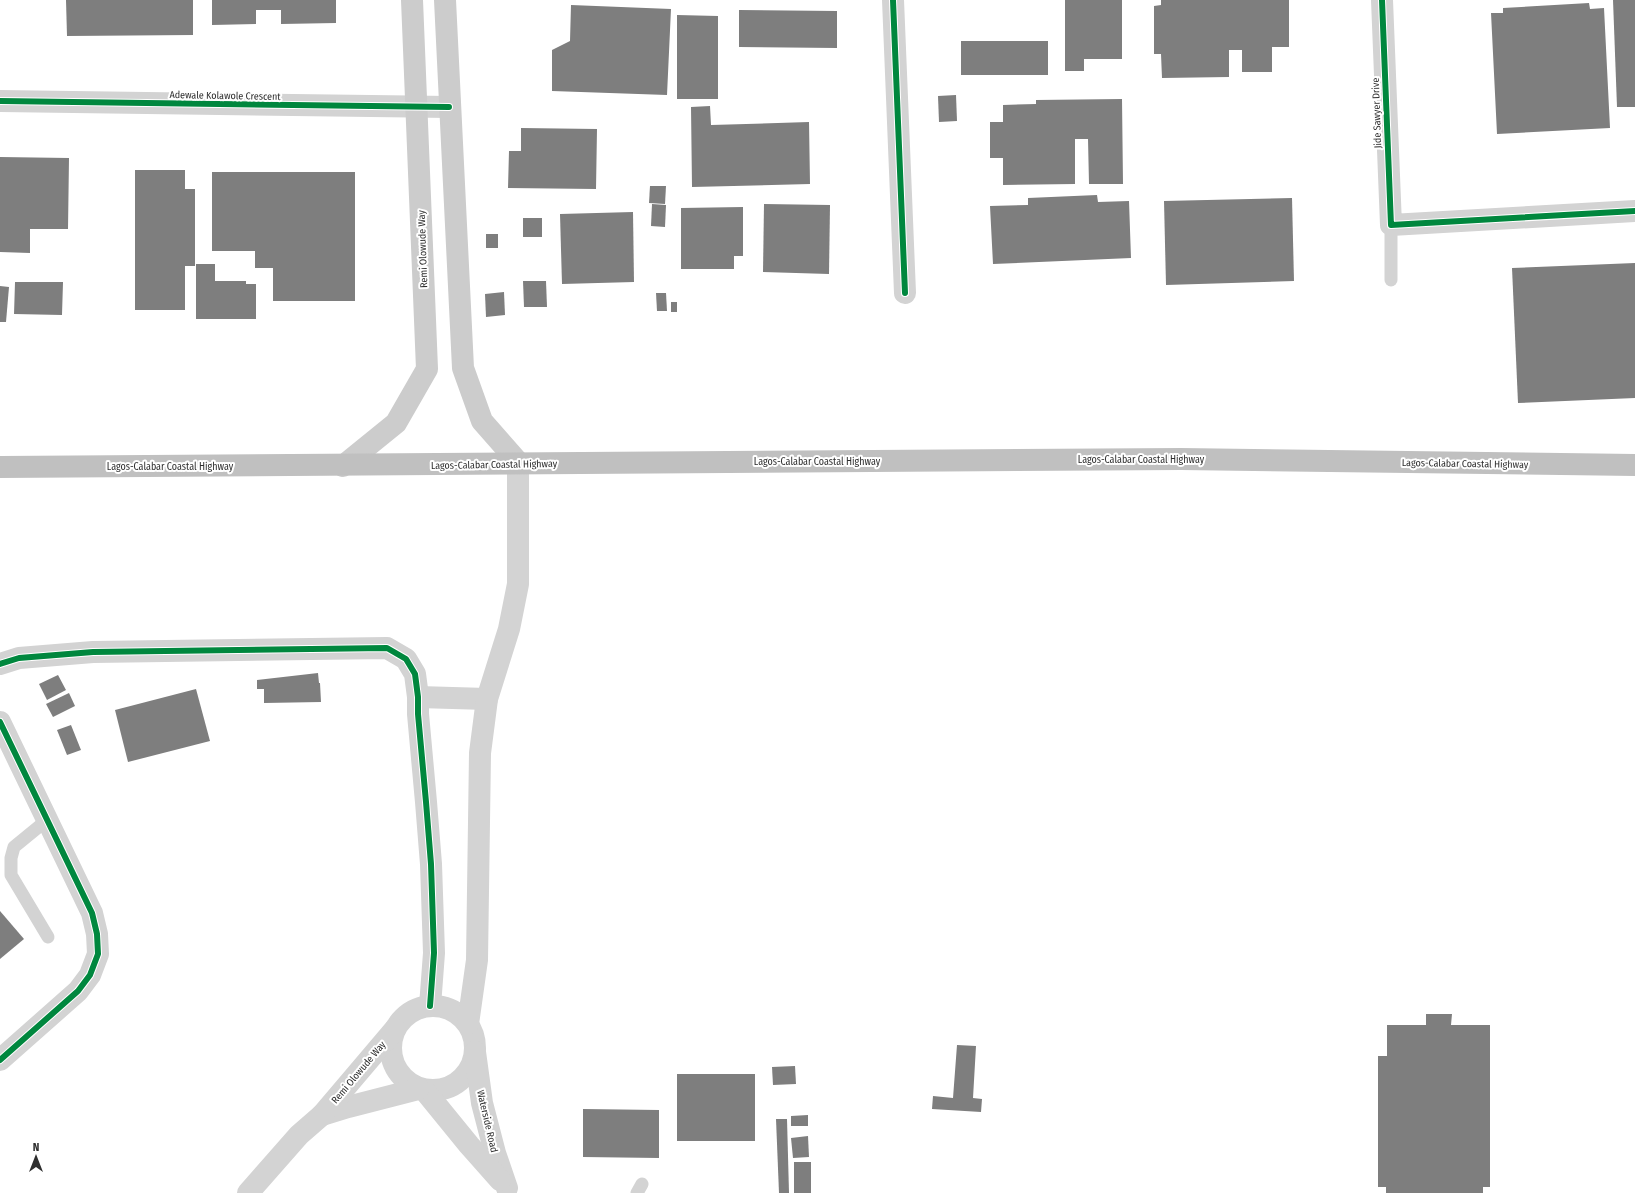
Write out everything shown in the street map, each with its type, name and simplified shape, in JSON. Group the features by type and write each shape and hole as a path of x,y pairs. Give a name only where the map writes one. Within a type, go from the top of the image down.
{"highway":[{"name":"Lagos-Calabar Coastal Highway","path":"0,467 471,465 518,462 1181,459 1635,465"}],"main road":[{"name":"Remi Olowude Way","path":"343,466 396,423 427,369 412,0"},
{"path":"445,0 449,107 463,368 482,421 518,462"}],"street":[{"path":"893,0 905,293"},
{"name":"Jide Sawyer Drive","path":"1382,0 1391,225"},
{"name":"Adewale Kolawole Crescent","path":"0,101 449,107"},
{"path":"1391,225 1635,211"},
{"path":"468,1024 477,960 480,753 487,699 509,630 518,584 518,462"},
{"path":"0,664 19,658 93,652 386,648 406,659 415,674 426,802 434,953 430,1006"},
{"path":"418,697 487,699"},
{"path":"0,722 92,913 97,934 98,954 90,975 78,991 0,1060"},
{"path":"430,1006 445,1007 458,1014 468,1024 474,1038 475,1052 472,1066 463,1078 451,1087 440,1090 422,1090 400,1075 391,1057 390,1043 395,1028 404,1017 416,1009 430,1006"},
{"name":"Remi Olowude Way","path":"248,1193 299,1135 322,1115 395,1028"},
{"name":"Waterside Road","path":"475,1052 482,1103 495,1153 509,1191"},
{"name":"Remi Olowude Way","path":"322,1115 348,1106 422,1090"},
{"name":"Waterside Road","path":"422,1090 509,1191"}],"lane":[{"name":"Jide Sawyer Drive","path":"1391,225 1391,280"},
{"path":"47,820 14,847 10,858 12,875 48,937"}],"building":[{"path":"66,0 193,0 193,35 67,36"},
{"path":"212,0 336,0 336,23 281,24 281,10 256,10 256,24 212,25"},
{"path":"1065,0 1122,0 1122,59 1084,59 1084,71 1065,71"},
{"path":"1161,0 1289,0 1289,47 1272,47 1272,72 1242,72 1242,50 1229,50 1229,77 1162,78 1161,54 1154,54 1154,6 1161,5"},
{"path":"1613,0 1635,0 1635,107 1617,107"},
{"path":"1589,3 1590,9 1604,8 1610,128 1497,134 1491,13 1503,13 1503,8"},
{"path":"571,5 671,9 667,95 552,91 552,50 570,41"},
{"path":"739,10 837,11 837,48 739,47"},
{"path":"677,15 718,16 718,99 677,99"},
{"path":"961,41 1048,41 1048,75 961,75"},
{"path":"956,95 957,121 939,122 938,96"},
{"path":"1122,99 1123,184 1089,184 1088,139 1075,139 1075,184 1003,185 1003,158 990,158 990,122 1003,122 1003,105 1036,104 1036,100"},
{"path":"710,106 711,125 809,122 810,184 692,187 691,107"},
{"path":"521,128 597,129 596,189 508,188 509,151 521,151"},
{"path":"0,157 69,158 68,229 30,229 30,253 0,252"},
{"path":"135,170 185,170 185,189 195,189 195,266 185,266 185,310 135,310"},
{"path":"212,172 355,172 355,301 273,301 273,268 255,268 255,251 212,251"},
{"path":"650,186 666,186 665,204 649,203"},
{"path":"1097,195 1098,202 1129,201 1131,258 993,264 990,206 1028,205 1028,198"},
{"path":"1292,198 1294,281 1166,285 1164,201"},
{"path":"652,204 666,205 665,227 651,226"},
{"path":"764,204 830,205 829,274 763,272"},
{"path":"743,207 743,256 734,256 734,269 681,269 681,208"},
{"path":"633,212 634,282 562,284 560,214"},
{"path":"523,218 542,218 542,237 523,237"},
{"path":"486,234 498,234 498,248 486,248"},
{"path":"1635,263 1635,398 1518,403 1512,268"},
{"path":"196,264 215,264 215,281 246,281 246,284 256,284 256,319 196,319"},
{"path":"523,281 546,281 547,307 524,307"},
{"path":"15,282 63,282 62,315 14,314"},
{"path":"0,286 9,287 6,322 0,322"},
{"path":"504,292 505,315 486,317 485,294"},
{"path":"656,293 666,293 667,311 657,311"},
{"path":"671,302 677,302 677,312 671,312"},
{"path":"318,673 321,702 264,703 264,689 257,689 257,680"},
{"path":"58,675 66,690 47,700 39,684"},
{"path":"196,689 210,741 128,762 115,710"},
{"path":"69,693 75,706 53,717 46,704"},
{"path":"71,725 81,750 67,755 57,730"},
{"path":"0,911 24,939 0,959"},
{"path":"1426,1014 1452,1014 1451,1025 1490,1025 1490,1187 1483,1187 1483,1193 1386,1193 1386,1187 1378,1187 1378,1056 1387,1056 1387,1025 1426,1025"},
{"path":"957,1045 976,1046 973,1098 982,1099 981,1112 932,1109 933,1096 953,1098"},
{"path":"795,1066 796,1084 773,1085 772,1067"},
{"path":"677,1074 755,1074 755,1141 677,1141"},
{"path":"583,1109 659,1110 659,1158 583,1157"},
{"path":"808,1115 808,1126 791,1126 791,1116"},
{"path":"776,1119 787,1119 789,1193 779,1193"},
{"path":"808,1136 809,1157 793,1158 791,1138"},
{"path":"794,1162 811,1162 811,1193 794,1193"}],"cycle path":[{"path":"893,0 905,293"},
{"path":"1382,0 1391,225 1635,211"},
{"path":"0,101 449,107"},
{"path":"0,664 19,658 93,652 387,648 406,659 415,674 418,697 418,714 431,864 434,953 430,1006"},
{"path":"0,722 92,913 97,934 98,954 90,975 78,991 0,1060"}]}
